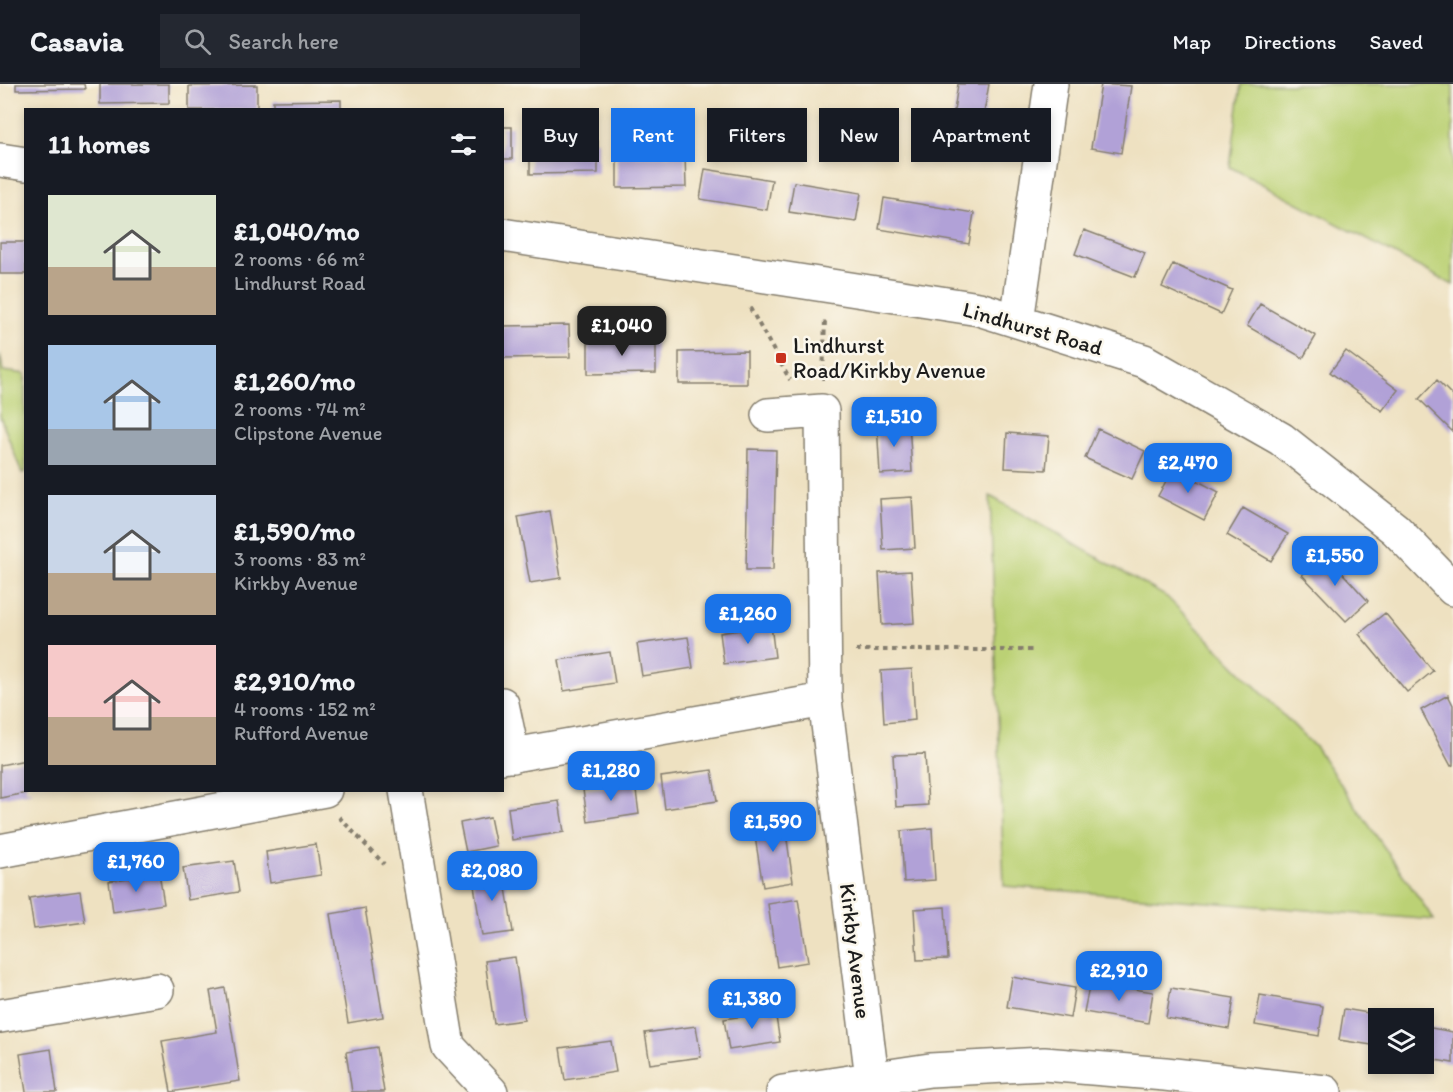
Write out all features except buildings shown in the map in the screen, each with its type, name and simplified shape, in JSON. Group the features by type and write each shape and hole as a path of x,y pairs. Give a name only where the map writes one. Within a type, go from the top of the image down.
{"street":[{"path":"1017,321 1051,84"},
{"path":"0,160 24,164"},
{"name":"Lindhurst Road","path":"504,235 826,288 979,309 1144,361 1281,439 1395,529 1453,589"},
{"name":"Kirkby Avenue","path":"795,413 822,650 825,700 872,1078"},
{"path":"504,722 508,757 825,700"},
{"path":"0,851 280,795 311,792"},
{"path":"406,792 423,906 448,1046 491,1092"},
{"path":"0,1016 157,990"},
{"path":"783,1092 930,1070 1044,1064 1166,1074 1324,1092"}],"path":[{"path":"731,272 793,385 795,413"},
{"path":"795,413 826,288"},
{"path":"822,650 1035,650"},
{"path":"322,792 423,906"}],"green space":[{"path":"1241,84 1453,84 1453,285 1230,167"},
{"path":"0,353 3,371 24,374 24,472 22,473 0,416"},
{"path":"990,496 1167,597 1316,748 1434,920 1004,886"}],"place":[{"name":"Lindhurst Road/Kirkby Avenue","path":"781,358"}]}
